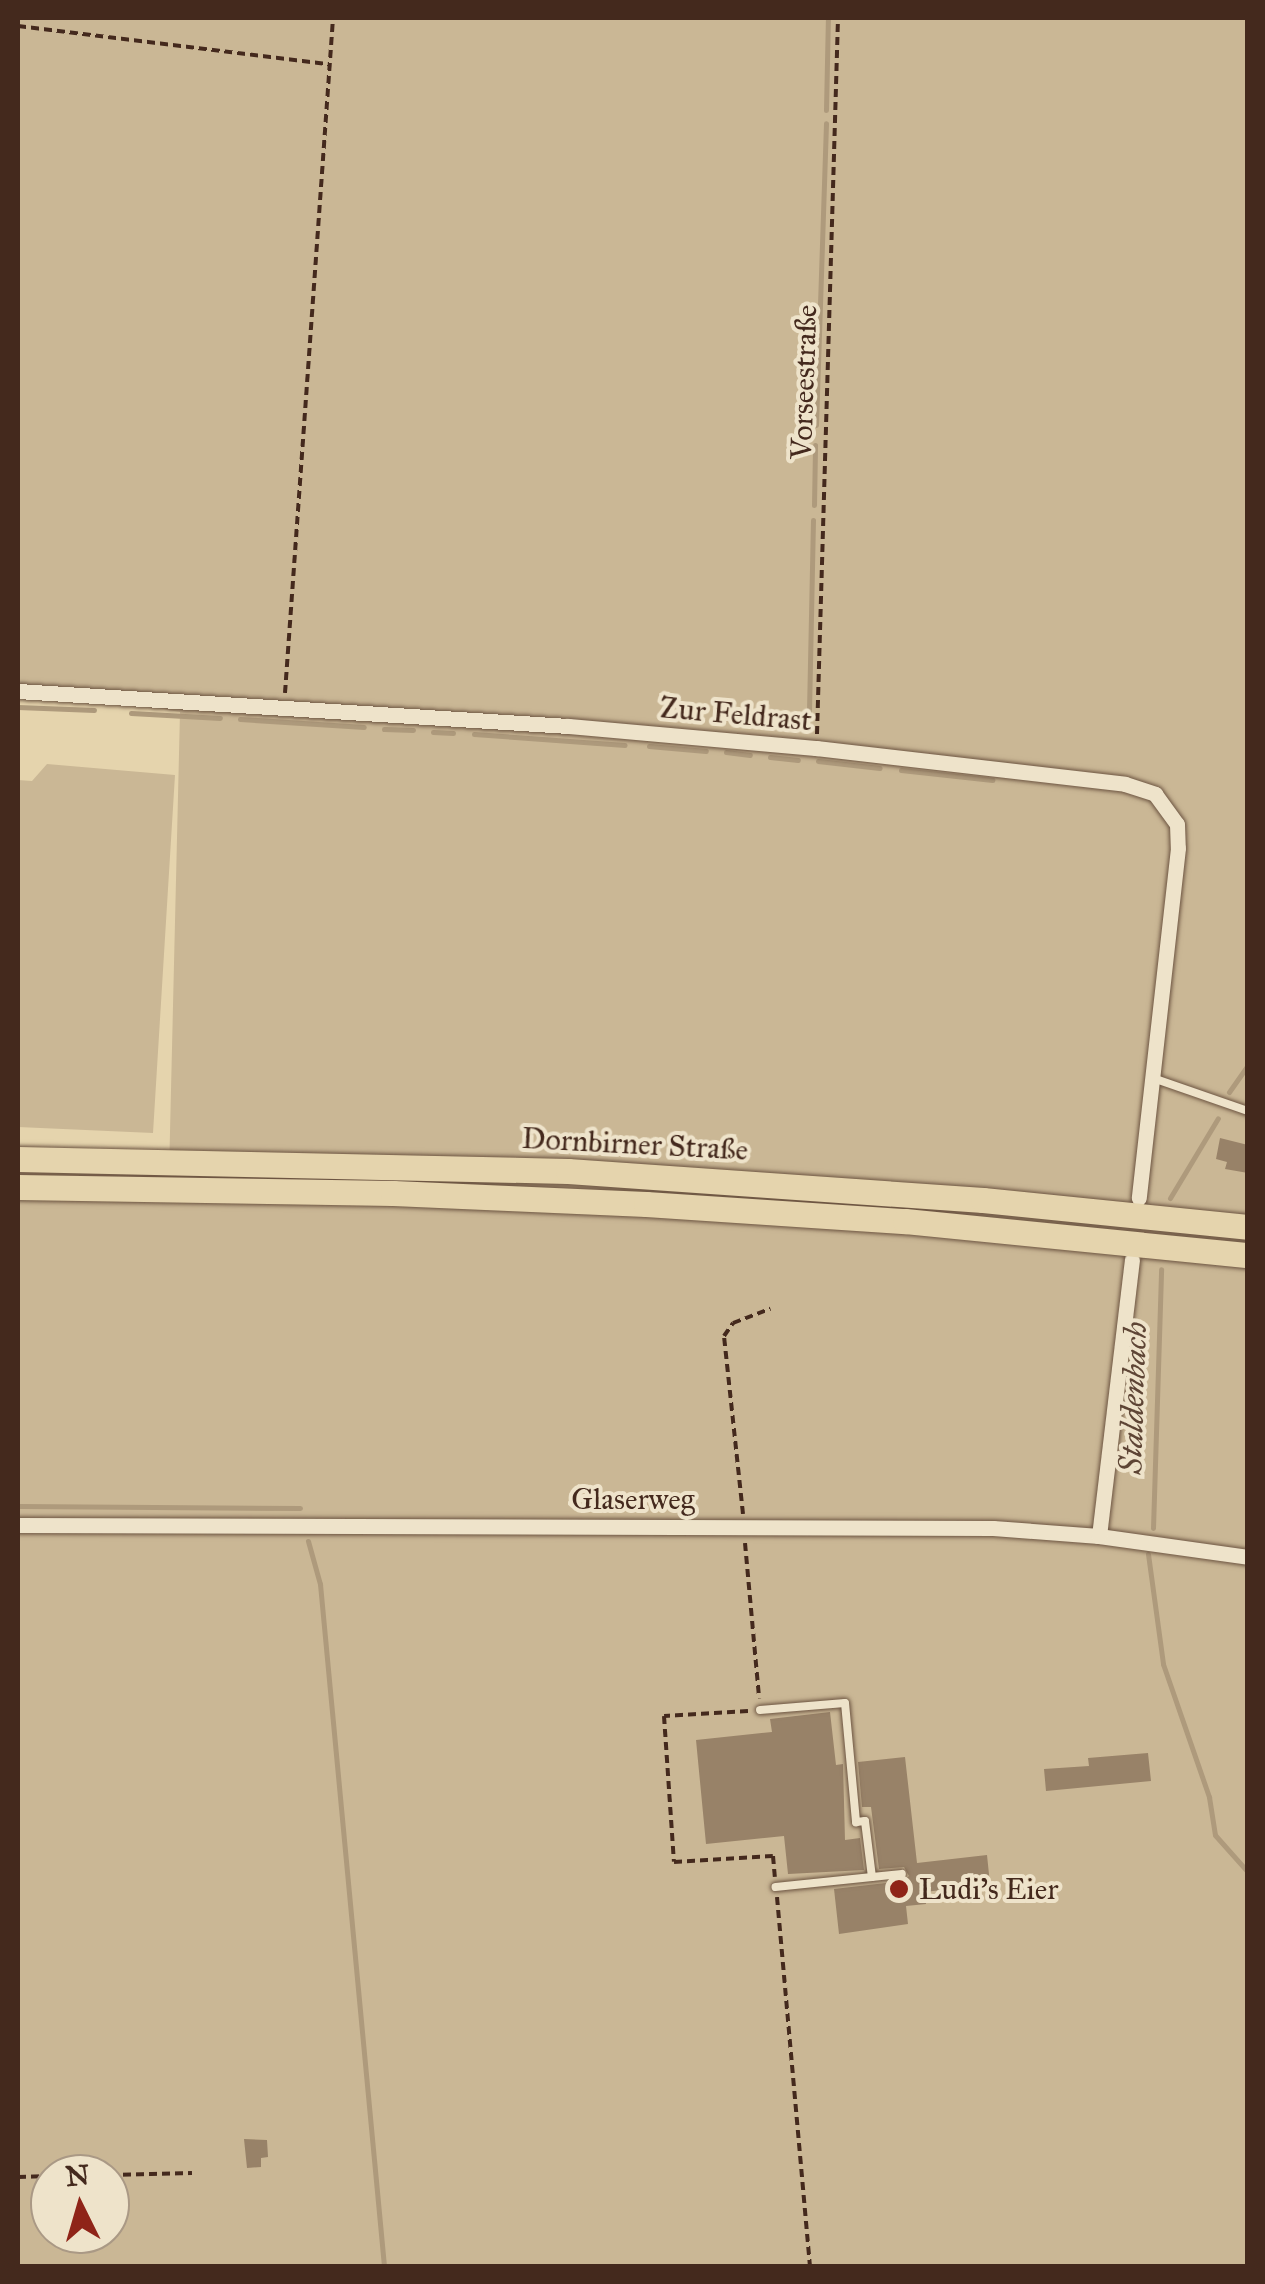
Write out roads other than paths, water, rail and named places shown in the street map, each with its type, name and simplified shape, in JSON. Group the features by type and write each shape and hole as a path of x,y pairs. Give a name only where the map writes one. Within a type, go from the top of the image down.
{"main road":[{"name":"Dornbirner Straße","path":"18,1159 568,1171 983,1200 1248,1227"},
{"name":"Dornbirner Straße","path":"18,1187 393,1192 664,1205 923,1223 1248,1255"}],"street":[{"name":"Zur Feldrast","path":"18,691 816,748 1126,784 1155,794 1168,806 1178,824 1178,848 1139,1198"},
{"path":"1099,1536 1132,1260"},
{"name":"Glaserweg","path":"18,1525 992,1528 1099,1536 1248,1556"}],"lane":[{"path":"1153,1078 1248,1111"},
{"path":"760,1710 844,1703 856,1822 865,1822 872,1877"},
{"path":"776,1887 902,1874"}],"waterway":[{"path":"826,110 828,18"},
{"path":"816,425 826,123"},
{"path":"814,505 815,445"},
{"path":"809,711 813,520"},
{"path":"18,707 94,710"},
{"path":"131,713 220,718"},
{"path":"240,719 364,727"},
{"path":"384,729 413,730"},
{"path":"433,732 453,733"},
{"path":"474,734 625,745"},
{"path":"649,746 706,751"},
{"path":"726,752 750,755"},
{"path":"770,757 798,760"},
{"path":"818,761 880,768"},
{"path":"901,770 992,780"},
{"name":"Staldenbach","path":"1229,1092 1248,1065"},
{"name":"Staldenbach","path":"1170,1198 1218,1118"},
{"name":"Staldenbach","path":"1153,1528 1161,1269"},
{"path":"18,1506 300,1508"},
{"path":"308,1541 320,1584 384,2266"},
{"name":"Staldenbach","path":"1148,1554 1163,1664 1209,1797 1215,1835 1248,1872"}],"place":[{"name":"Ludi's Eier","path":"899,1889"}]}
